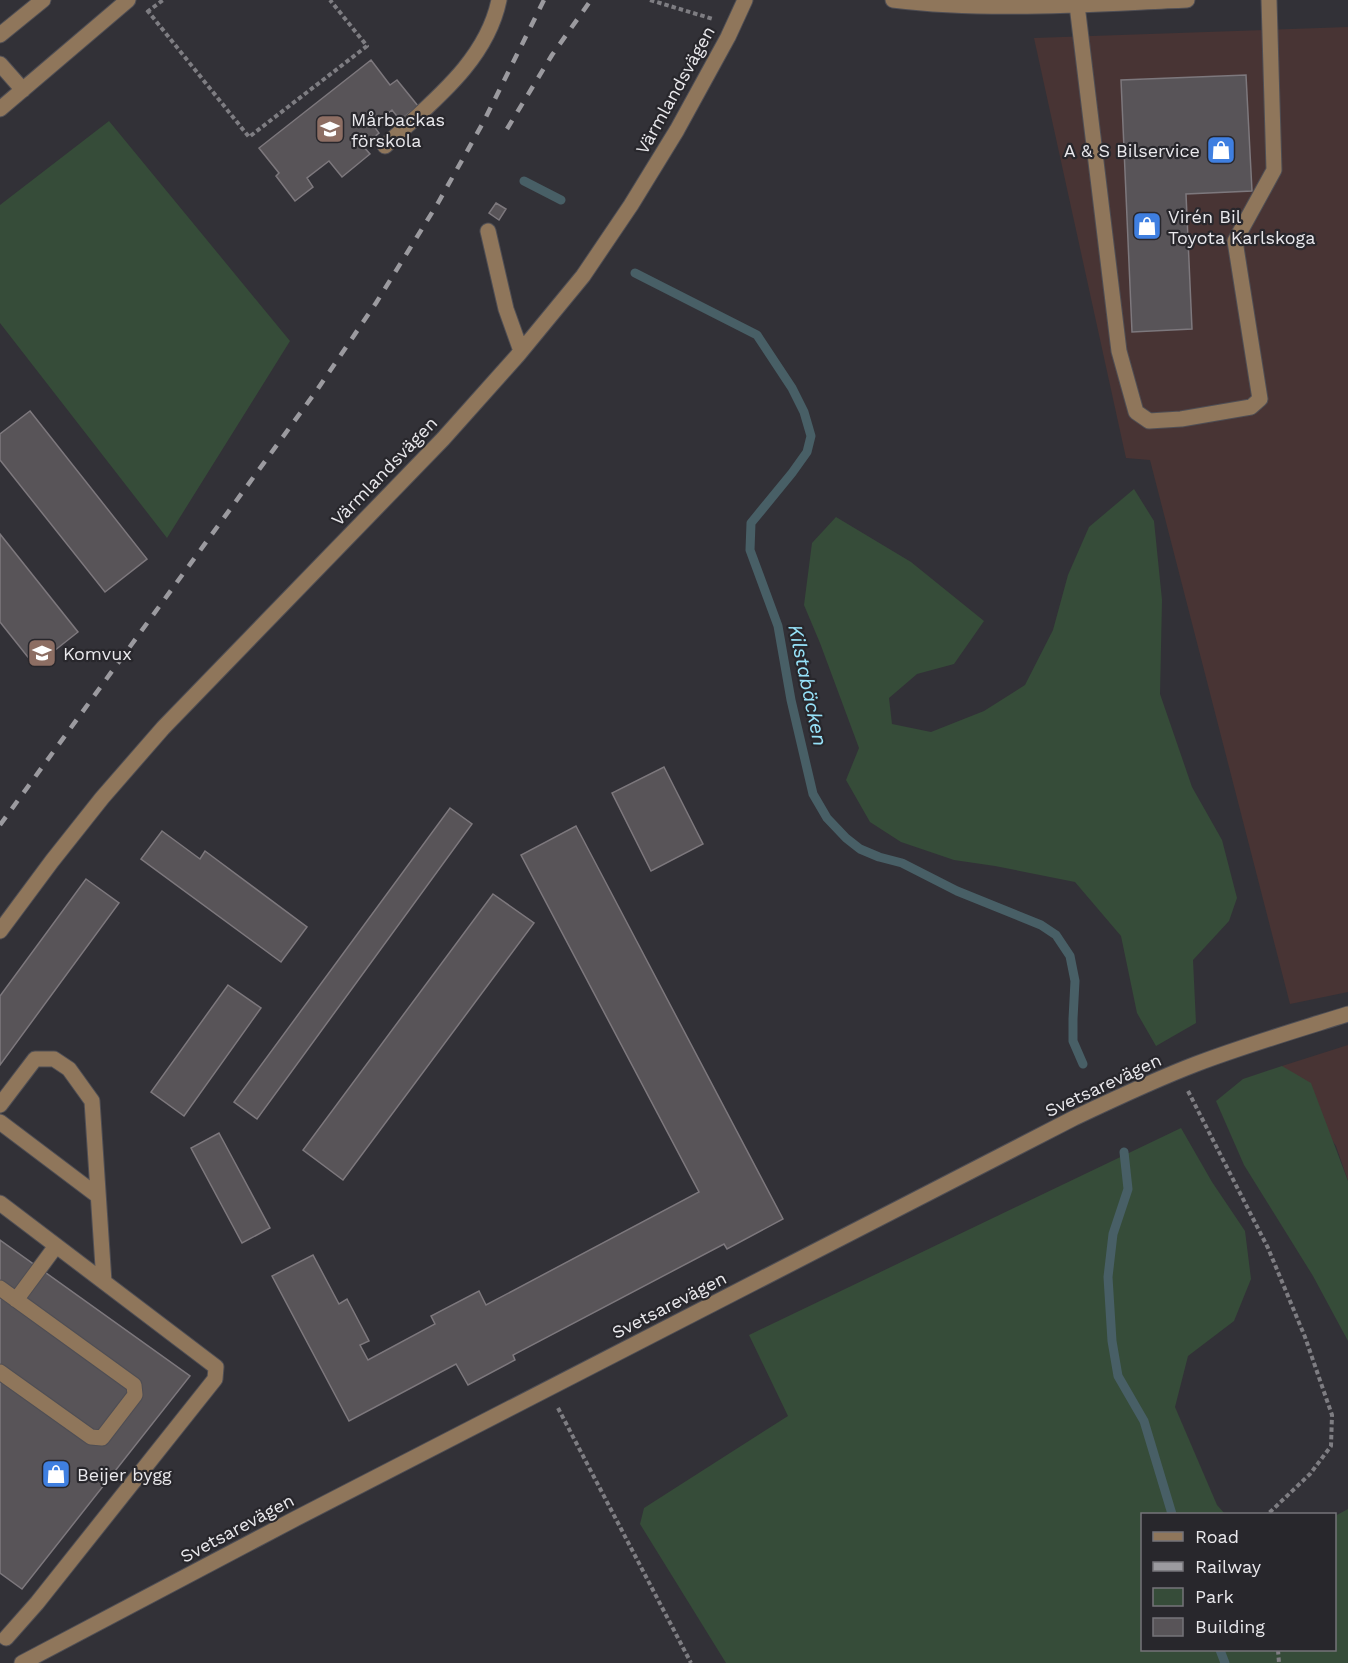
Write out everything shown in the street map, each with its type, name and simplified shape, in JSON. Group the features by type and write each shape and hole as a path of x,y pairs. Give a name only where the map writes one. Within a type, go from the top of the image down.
{"street":[{"path":"0,35 43,0"},
{"path":"0,109 128,0"},
{"path":"385,146 457,78 482,46 496,14 499,0"},
{"name":"Värmlandsvägen","path":"0,931 102,798 163,728 443,439 521,351 583,276 631,205 677,130 734,26 745,0"},
{"path":"893,0 938,4 1039,6 1187,0"},
{"path":"1077,4 1119,351 1136,412 1149,422 1251,407 1260,399 1235,241 1274,170 1269,0"},
{"path":"0,64 23,90"},
{"path":"488,231 506,309 521,351"},
{"name":"Svetsarevägen","path":"22,1663 291,1521 1074,1118 1178,1071 1258,1042 1348,1014"},
{"path":"0,1105 35,1059 54,1059 69,1069 92,1101 104,1282"},
{"path":"0,1122 98,1196"},
{"path":"0,1203 216,1367 215,1379 37,1604 6,1638"},
{"path":"16,1300 56,1246"},
{"path":"0,1288 134,1385 135,1395 102,1438 92,1437 0,1372"}],"path":[{"path":"144,6 249,137 367,46 330,0"},
{"path":"650,0 734,26"},
{"path":"1178,1071 1268,1248 1305,1337 1332,1414 1331,1446 1310,1474 1270,1513"},
{"path":"548,1389 691,1663"}],"shaded area":[{"path":"1348,27 1348,992 1290,1004 1150,460 1126,458 1034,38"},
{"path":"1348,1045 1348,1181 1336,1146 1282,1066"}],"green space":[{"path":"109,121 290,341 167,538 0,323 0,205"},
{"path":"1134,489 1154,521 1162,600 1160,694 1192,787 1222,840 1237,898 1229,921 1193,960 1196,1023 1156,1046 1137,1013 1121,936 1075,882 954,860 901,842 870,822 846,780 859,748 804,605 812,543 836,517 911,562 984,621 954,664 917,674 889,698 892,724 931,732 984,711 1025,685 1053,630 1068,575 1089,527"},
{"path":"1282,1066 1311,1083 1348,1181 1348,1341 1313,1276 1244,1165 1216,1101 1243,1079"},
{"path":"1181,1128 1212,1182 1245,1231 1251,1279 1234,1321 1188,1356 1175,1407 1217,1505 1224,1513 1141,1513 1141,1651 1336,1651 1336,1515 1348,1509 1348,1663 726,1663 640,1524 644,1508 788,1416 749,1335"}],"building":[{"name":"Mårbackas förskola","path":"371,60 390,85 397,80 418,106 400,120 392,110 373,125 379,133 363,146 370,154 342,177 329,161 307,178 313,187 295,201 276,176 279,173 259,148"},
{"path":"1246,75 1252,191 1186,194 1192,329 1132,332 1121,80"},
{"path":"496,203 506,209 499,220 489,213"},
{"path":"30,411 147,559 105,592 0,460 0,434"},
{"path":"0,534 78,632 35,666 0,622"},
{"path":"664,767 703,844 651,871 612,793"},
{"path":"450,808 472,824 257,1119 234,1102"},
{"path":"576,826 783,1219 727,1249 724,1244 513,1355 515,1360 468,1385 456,1364 349,1421 272,1276 313,1255 339,1304 347,1299 369,1341 360,1345 368,1360 435,1324 431,1316 479,1291 486,1305 699,1192 521,855"},
{"path":"162,831 200,859 205,851 307,927 281,962 141,859"},
{"path":"86,879 119,903 0,1065 0,996"},
{"path":"493,894 534,923 343,1180 303,1150"},
{"path":"228,985 261,1008 184,1116 151,1092"},
{"path":"219,1133 270,1228 242,1243 191,1148"},
{"name":"Beijer bygg","path":"0,1240 190,1376 22,1589 0,1573"}],"waterway":[{"name":"Kilstabäcken","path":"524,181 561,200"},
{"name":"Kilstabäcken","path":"635,273 757,335 792,388 804,412 811,436 807,452 751,523 750,550 778,626 791,700 813,794 827,818 860,849 902,863 957,891 1041,925 1056,935 1070,956 1075,981 1073,1041 1083,1064"},
{"name":"Kilstabäcken","path":"1124,1152 1128,1189 1113,1234 1108,1277 1112,1341 1118,1376 1144,1421 1172,1513"},
{"name":"Kilstabäcken","path":"1220,1651 1225,1663"}],"railway":[{"path":"0,825 317,390 376,303 438,203 484,121 544,0"},
{"path":"507,129 552,55 591,0"}],"place":[{"name":"Mårbackas förskola","path":"330,129"},
{"name":"A & S Bilservice","path":"1221,150"},
{"name":"Virén Bil Toyota Karlskoga","path":"1147,226"},
{"name":"Komvux","path":"42,653"},
{"name":"Beijer bygg","path":"56,1474"}]}
